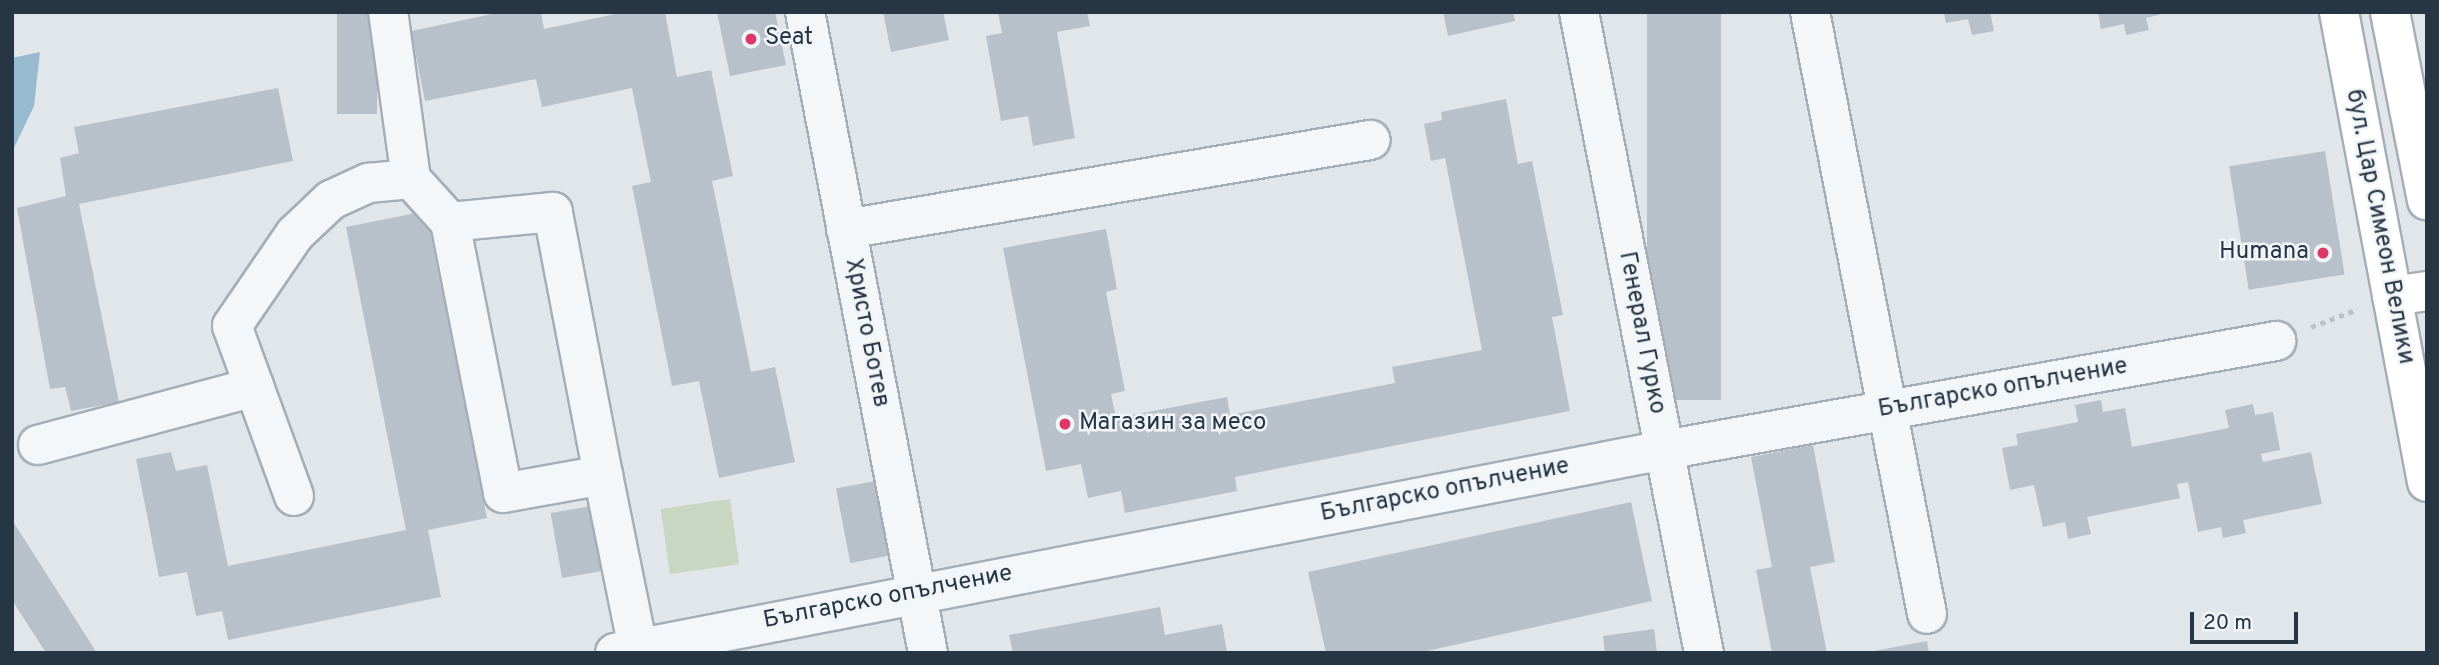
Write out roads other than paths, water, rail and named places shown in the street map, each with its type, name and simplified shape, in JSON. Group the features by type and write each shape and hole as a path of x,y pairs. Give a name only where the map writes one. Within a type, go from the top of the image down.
{"main road":[{"name":"бул. Цар Симеон Велики","path":"2339,12 2409,294 2427,482"},
{"path":"2390,12 2427,200"}],"street":[{"path":"388,12 411,179 450,222 503,493 603,475"},
{"name":"Христо Ботев","path":"805,12 928,653"},
{"name":"Генерал Гурко","path":"1579,12 1704,653"},
{"path":"1810,12 1927,614"},
{"path":"846,229 1370,140"},
{"path":"294,496 232,326 295,234 331,200 368,183 411,179"},
{"path":"450,222 553,212 603,475 627,650"},
{"name":"Българско опълчение","path":"627,650 916,591 1664,450 2276,341"},
{"path":"38,445 254,387"}],"water":[{"path":"40,52 34,106 12,152 12,58"}],"place":[{"name":"Seat","path":"751,39"},
{"name":"Humana","path":"2323,253"},
{"name":"Магазин за месо","path":"1065,424"}]}
